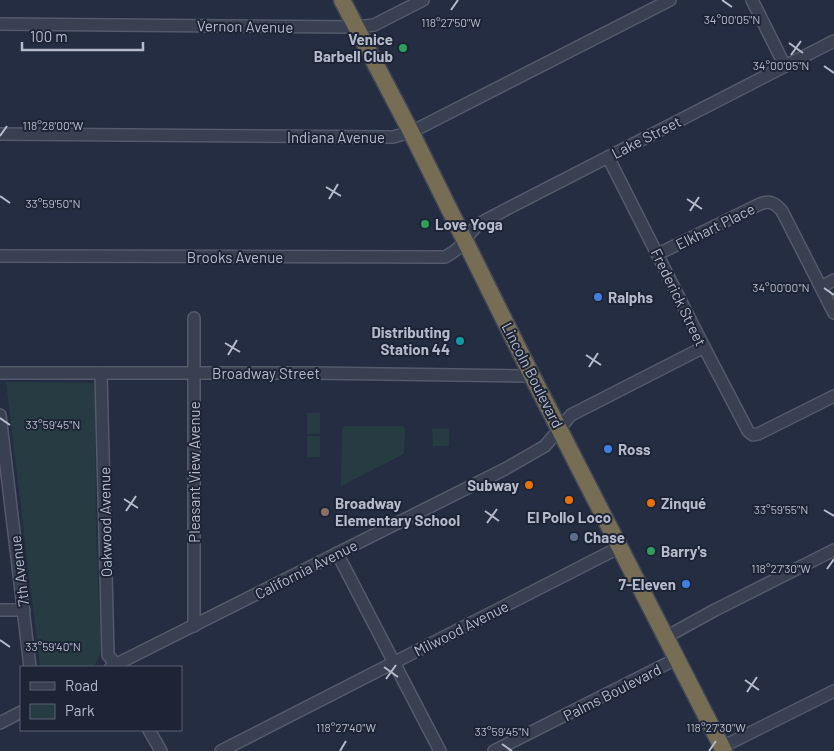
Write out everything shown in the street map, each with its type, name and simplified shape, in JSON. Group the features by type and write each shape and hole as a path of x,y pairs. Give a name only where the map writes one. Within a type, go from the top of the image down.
{"highway":[{"name":"Lincoln Boulevard","path":"342,0 411,132 532,376 723,749"}],"street":[{"name":"Vernon Avenue","path":"0,24 356,27 374,25 424,0"},
{"name":"Indiana Avenue","path":"0,134 393,137 411,132 670,0"},
{"path":"752,0 785,66"},
{"name":"Lake Street","path":"465,242 476,226 834,42"},
{"name":"Frederick Street","path":"608,157 748,431 753,435 758,434 834,396"},
{"name":"Elkhart Place","path":"658,254 766,201 772,202 782,211 821,286"},
{"name":"Brooks Avenue","path":"0,256 445,257 465,242"},
{"path":"834,280 821,286 834,313"},
{"name":"Pleasant View Avenue","path":"194,318 194,626"},
{"name":"California Avenue","path":"115,666 514,464 545,446 571,414 704,346"},
{"name":"Broadway Street","path":"0,373 532,376"},
{"name":"Oakwood Avenue","path":"101,373 108,655 115,666"},
{"name":"7th Avenue","path":"0,415 5,492 24,610 30,666"},
{"name":"Milwood Avenue","path":"221,751 620,547"},
{"path":"666,637 834,550"},
{"path":"337,553 440,751"},
{"path":"0,610 24,610"},
{"name":"Palms Boulevard","path":"494,751 676,659"},
{"path":"723,749 834,691"},
{"path":"0,723 20,713"},
{"path":"150,731 160,751"}],"green space":[{"path":"6,382 95,383 96,527 101,653 93,666 40,666"},
{"path":"307,413 320,413 320,434 307,434"},
{"path":"345,426 403,426 405,428 404,454 341,486 342,428"},
{"path":"449,428 449,446 433,446 432,429"},
{"path":"307,436 320,436 320,457 307,457"}],"place":[{"name":"Venice Barbell Club","path":"403,48"},
{"name":"Love Yoga","path":"425,224"},
{"name":"Ralphs","path":"598,297"},
{"name":"Distributing Station 44","path":"460,341"},
{"name":"Ross","path":"608,449"},
{"name":"Subway","path":"529,485"},
{"name":"El Pollo Loco","path":"569,500"},
{"name":"Zinqué","path":"651,503"},
{"name":"Broadway Elementary School","path":"325,512"},
{"name":"Chase","path":"574,537"},
{"name":"Barry's","path":"651,551"},
{"name":"7-Eleven","path":"686,584"}]}
